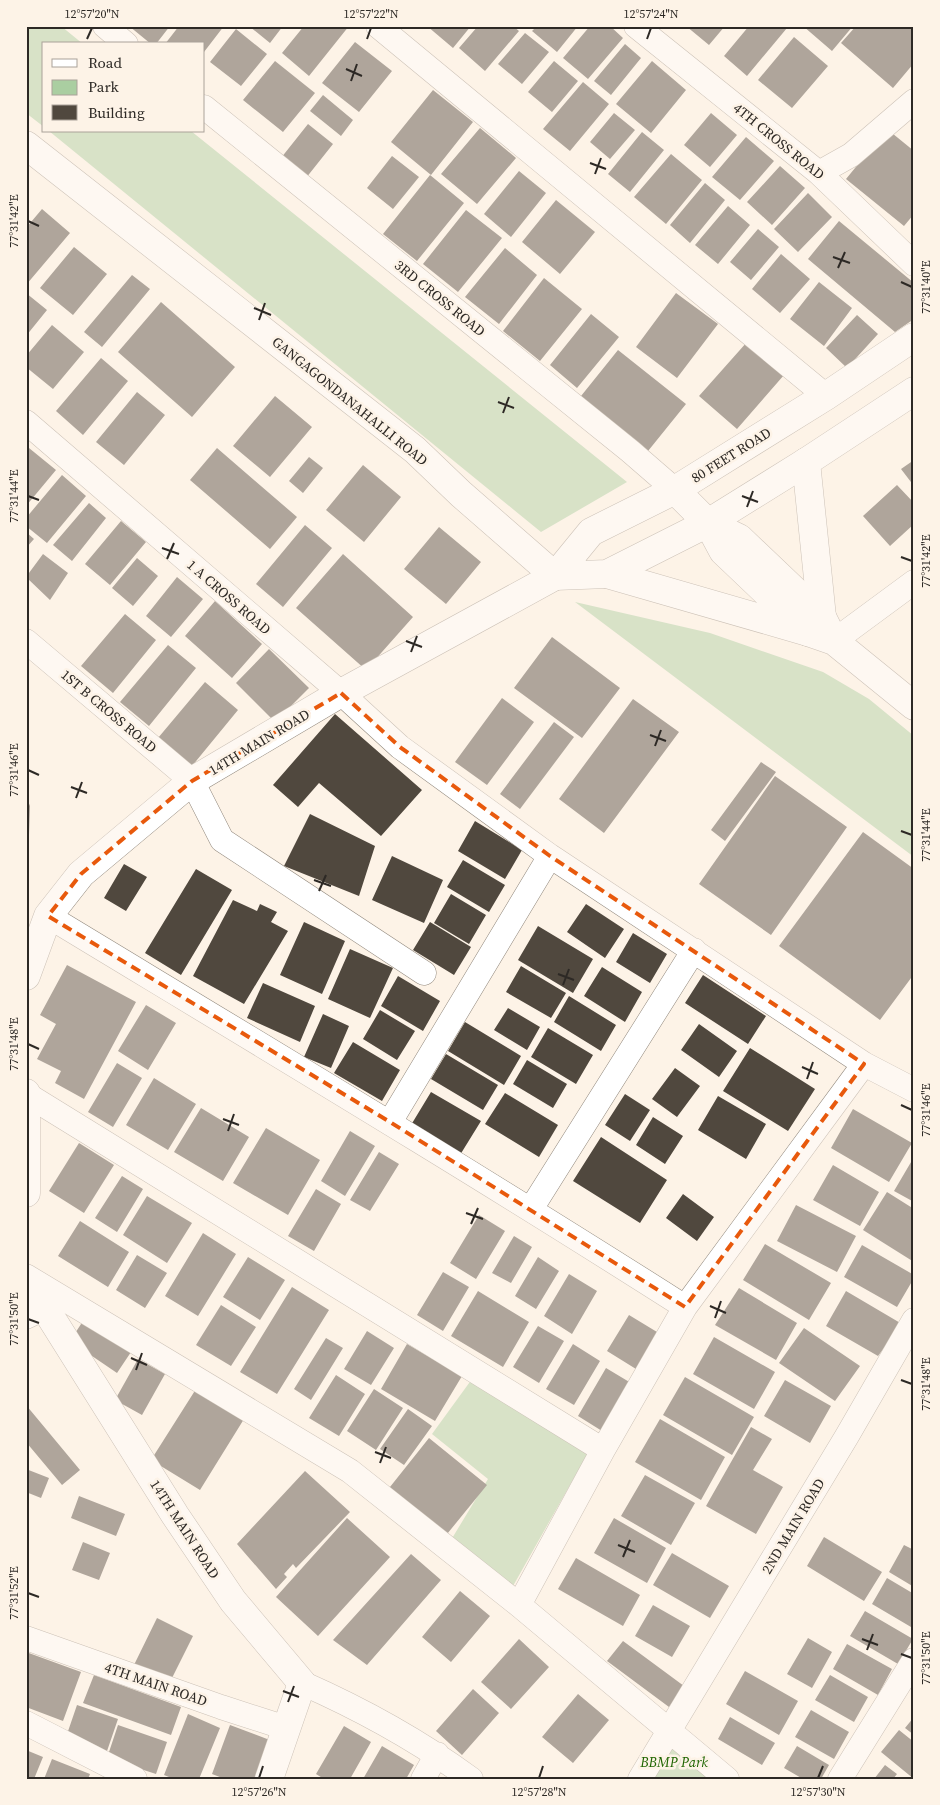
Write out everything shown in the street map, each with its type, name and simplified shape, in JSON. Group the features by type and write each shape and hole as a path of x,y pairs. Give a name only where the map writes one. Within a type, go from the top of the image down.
{"main road":[{"name":"GANGAGONDANAHALLI ROAD","path":"26,145 416,450 460,494 555,576"},
{"name":"80 FEET ROAD","path":"555,576 591,532 675,490 826,396 914,337"},
{"path":"607,574 708,523 806,462 914,391"},
{"path":"806,462 821,630"},
{"path":"675,490 708,523 739,538 821,630 914,706"},
{"path":"555,576 607,574 821,630"},
{"name":"14TH MAIN ROAD","path":"26,976 48,916 81,874 192,781 341,693 555,576"},
{"path":"26,1093 26,1193"},
{"name":"14TH MAIN ROAD","path":"26,1281 35,1312 233,1600 302,1683"},
{"path":"269,1779 302,1683"}],"street":[{"path":"105,26 124,42"},
{"path":"378,26 826,396"},
{"name":"4TH CROSS ROAD","path":"636,26 820,173 914,264"},
{"path":"820,173 851,155 914,101"},
{"name":"3RD CROSS ROAD","path":"205,108 630,450 675,490"},
{"name":"1 A CROSS ROAD","path":"26,422 341,693 400,747 550,856 864,1064 914,1090"},
{"path":"821,630 914,582"},
{"name":"1ST B CROSS ROAD","path":"26,641 192,781"},
{"path":"192,781 222,840 424,973"},
{"path":"390,1122 550,856"},
{"path":"48,916 390,1122 685,1307"},
{"path":"531,1209 694,950"},
{"path":"519,1605 603,1450 685,1307 864,1064"},
{"path":"26,1093 603,1450"},
{"path":"26,1276 350,1471 519,1605 727,1779"},
{"name":"2ND MAIN ROAD","path":"640,1779 847,1436 914,1320"},
{"name":"4TH MAIN ROAD","path":"26,1638 286,1728"},
{"path":"840,1779 914,1660"},
{"path":"302,1683 344,1702 438,1754 471,1779"},
{"path":"26,1724 135,1779"},
{"path":"422,1779 438,1754"}],"highlighted area":[{"path":"341,693 400,747 550,856 864,1064 685,1307 390,1122 48,916 81,874 192,781"}],"green space":[{"path":"26,26 61,26 81,42 42,42 42,125 26,113"},
{"path":"50,132 192,132 627,482 541,532"},
{"path":"575,602 710,633 823,672 869,699 914,736 914,857"},
{"path":"472,1379 588,1453 513,1586 451,1540 488,1479 432,1434"},
{"name":"BBMP Park","path":"668,1735 723,1779 648,1779"}],"building":[{"path":"129,26 170,26 158,42 149,42"},
{"path":"179,26 224,26 205,51 205,42 167,42"},
{"path":"249,26 283,26 270,43"},
{"path":"304,26 349,26 309,76 282,53"},
{"path":"427,26 471,26 453,48"},
{"path":"478,26 513,26 519,31 485,71 459,48"},
{"path":"537,26 578,26 557,52 532,31"},
{"path":"590,26 610,26 623,38 588,79 563,58"},
{"path":"686,26 725,26 709,45"},
{"path":"749,26 785,26 787,28 747,76 724,56"},
{"path":"803,26 853,26 832,51"},
{"path":"856,26 914,26 914,63 893,88 841,43"},
{"path":"236,29 267,54 241,86 210,62"},
{"path":"525,33 549,52 522,84 498,64"},
{"path":"794,37 828,66 792,108 758,80"},
{"path":"355,42 392,71 359,112 322,83"},
{"path":"625,44 641,58 611,95 594,81"},
{"path":"275,61 315,93 283,132 243,100"},
{"path":"554,61 578,81 552,112 528,92"},
{"path":"652,61 686,90 651,133 616,104"},
{"path":"583,82 609,104 570,151 543,129"},
{"path":"433,90 473,122 431,175 391,142"},
{"path":"323,95 353,120 341,136 310,111"},
{"path":"614,113 635,130 610,159 590,142"},
{"path":"711,113 737,135 710,167 684,145"},
{"path":"308,124 333,144 306,178 281,158"},
{"path":"480,128 516,158 477,204 441,174"},
{"path":"887,129 914,151 914,214 904,226 846,179"},
{"path":"642,132 664,150 630,192 608,174"},
{"path":"746,137 774,161 740,200 712,177"},
{"path":"671,154 702,180 666,224 634,197"},
{"path":"392,156 419,177 393,209 367,188"},
{"path":"780,166 805,188 772,225 747,202"},
{"path":"519,171 546,193 511,237 484,214"},
{"path":"430,175 464,203 417,261 383,234"},
{"path":"705,183 725,200 690,243 670,225"},
{"path":"808,193 832,217 798,252 774,229"},
{"path":"556,200 595,232 560,274 522,242"},
{"path":"728,206 750,225 718,264 695,245"},
{"path":"42,209 70,233 26,285 26,228"},
{"path":"466,210 502,238 458,292 423,264"},
{"path":"839,221 914,283 914,319 895,332 808,259"},
{"path":"758,229 779,247 751,280 730,262"},
{"path":"74,247 107,274 73,315 40,288"},
{"path":"505,248 537,275 499,324 465,297"},
{"path":"781,254 810,279 780,313 752,289"},
{"path":"132,275 150,289 102,347 84,332"},
{"path":"544,278 582,309 540,361 503,331"},
{"path":"819,282 852,308 824,346 790,319"},
{"path":"26,293 47,310 26,336"},
{"path":"676,293 718,324 677,378 636,347"},
{"path":"161,302 235,367 192,417 118,352"},
{"path":"591,314 619,337 577,388 550,365"},
{"path":"857,315 878,334 847,368 826,348"},
{"path":"52,325 84,352 53,389 26,367 26,356"},
{"path":"747,342 784,375 737,429 699,396"},
{"path":"618,350 686,404 644,456 577,401"},
{"path":"101,358 128,381 83,435 56,411"},
{"path":"137,392 165,415 124,465 96,442"},
{"path":"275,396 312,427 270,477 233,446"},
{"path":"29,448 56,470 26,506 26,451"},
{"path":"217,448 297,517 270,549 190,480"},
{"path":"309,457 323,468 303,493 289,481"},
{"path":"914,460 914,486 901,469"},
{"path":"363,465 401,497 364,542 326,510"},
{"path":"62,475 86,496 47,543 26,526 26,518"},
{"path":"897,485 914,503 914,524 890,546 863,516"},
{"path":"89,503 106,518 72,561 53,545"},
{"path":"121,521 146,542 110,585 85,564"},
{"path":"305,525 332,548 283,607 256,584"},
{"path":"439,527 481,562 446,604 404,569"},
{"path":"26,532 34,539 26,548"},
{"path":"43,554 68,573 50,600 26,577"},
{"path":"343,554 413,617 366,670 296,608"},
{"path":"137,558 158,576 133,606 112,588"},
{"path":"177,577 203,599 171,637 146,616"},
{"path":"215,601 262,644 232,678 185,636"},
{"path":"125,614 156,640 113,693 81,666"},
{"path":"552,637 620,688 582,738 514,688"},
{"path":"168,645 196,668 149,726 120,702"},
{"path":"269,649 309,688 275,722 236,683"},
{"path":"205,682 238,710 192,766 158,738"},
{"path":"502,698 534,722 487,785 455,762"},
{"path":"633,699 679,732 604,833 559,799"},
{"path":"335,714 422,790 381,836 319,783 298,807 273,785"},
{"path":"554,722 574,737 520,809 500,794"},
{"path":"761,762 776,772 725,841 711,830"},
{"path":"775,776 847,827 771,935 699,884"},
{"path":"26,796 30,806 29,835 26,841"},
{"path":"310,814 375,846 359,896 284,866"},
{"path":"475,821 522,850 505,879 458,851"},
{"path":"863,832 914,869 914,974 880,1020 779,946"},
{"path":"392,856 443,880 424,923 372,900"},
{"path":"463,860 505,885 489,912 447,887"},
{"path":"124,864 147,877 126,911 104,898"},
{"path":"196,869 232,890 181,975 145,953"},
{"path":"451,894 486,915 469,944 434,923"},
{"path":"233,900 257,911 260,904 277,912 271,922 288,931 244,1004 193,976"},
{"path":"586,904 624,929 605,958 567,932"},
{"path":"304,922 345,941 322,994 280,975"},
{"path":"430,922 471,947 454,975 413,950"},
{"path":"538,926 593,959 573,993 518,960"},
{"path":"633,933 667,954 650,983 616,962"},
{"path":"350,949 393,968 370,1018 328,999"},
{"path":"67,965 136,1002 84,1099 55,1083 61,1071 37,1059 56,1024 40,1015"},
{"path":"521,966 566,993 551,1018 506,992"},
{"path":"602,967 642,992 625,1022 584,996"},
{"path":"703,975 766,1016 748,1044 685,1003"},
{"path":"398,976 440,1001 423,1031 381,1006"},
{"path":"263,983 315,1006 300,1042 247,1018"},
{"path":"569,996 616,1025 601,1051 554,1022"},
{"path":"146,1005 176,1023 148,1070 118,1051"},
{"path":"508,1008 540,1027 527,1050 494,1030"},
{"path":"380,1010 415,1031 397,1060 363,1039"},
{"path":"323,1014 349,1026 331,1068 304,1057"},
{"path":"465,1022 521,1056 504,1085 448,1051"},
{"path":"699,1024 737,1051 719,1077 681,1050"},
{"path":"548,1028 593,1055 576,1084 531,1057"},
{"path":"353,1042 400,1070 382,1101 334,1073"},
{"path":"750,1048 815,1089 788,1131 723,1091"},
{"path":"446,1054 498,1085 483,1110 431,1079"},
{"path":"527,1060 567,1084 553,1108 513,1084"},
{"path":"117,1063 142,1078 113,1127 88,1112"},
{"path":"675,1068 700,1086 677,1117 652,1099"},
{"path":"154,1078 196,1104 168,1150 126,1125"},
{"path":"431,1092 481,1121 460,1155 411,1125"},
{"path":"505,1093 558,1125 539,1157 485,1124"},
{"path":"625,1094 650,1110 630,1141 605,1125"},
{"path":"718,1096 766,1124 746,1159 698,1130"},
{"path":"201,1108 249,1137 223,1181 174,1152"},
{"path":"853,1109 912,1143 889,1182 831,1148"},
{"path":"653,1117 683,1136 665,1164 636,1145"},
{"path":"266,1128 320,1160 288,1215 233,1183"},
{"path":"350,1131 375,1146 345,1196 321,1181"},
{"path":"601,1137 667,1180 640,1223 573,1181"},
{"path":"79,1143 114,1165 84,1213 49,1191"},
{"path":"379,1152 399,1164 370,1211 350,1200"},
{"path":"914,1157 914,1202 894,1191"},
{"path":"833,1165 879,1192 860,1226 813,1200"},
{"path":"122,1176 143,1189 117,1232 95,1218"},
{"path":"316,1189 341,1204 314,1251 288,1236"},
{"path":"887,1192 914,1209 914,1262 863,1230"},
{"path":"683,1194 714,1217 697,1241 666,1218"},
{"path":"147,1196 192,1223 167,1263 123,1235"},
{"path":"796,1205 856,1236 837,1272 777,1241"},
{"path":"479,1215 505,1231 476,1279 450,1263"},
{"path":"80,1221 129,1252 108,1287 58,1256"},
{"path":"203,1233 236,1254 198,1316 165,1296"},
{"path":"514,1236 532,1247 511,1283 492,1273"},
{"path":"765,1244 831,1283 809,1320 743,1280"},
{"path":"862,1245 914,1275 897,1307 844,1277"},
{"path":"137,1255 167,1273 145,1308 116,1290"},
{"path":"248,1257 285,1280 260,1320 223,1297"},
{"path":"538,1257 559,1271 536,1309 515,1296"},
{"path":"443,1272 469,1287 443,1331 417,1315"},
{"path":"569,1274 597,1291 572,1334 544,1316"},
{"path":"292,1287 329,1310 277,1394 240,1372"},
{"path":"739,1288 797,1323 776,1360 715,1325"},
{"path":"478,1291 529,1322 503,1367 451,1336"},
{"path":"846,1291 902,1324 878,1356 826,1326"},
{"path":"221,1305 256,1327 231,1366 196,1345"},
{"path":"629,1315 657,1332 636,1369 607,1351"},
{"path":"83,1321 131,1352 117,1373 70,1341"},
{"path":"538,1326 564,1341 539,1383 513,1367"},
{"path":"804,1328 860,1366 835,1401 779,1363"},
{"path":"367,1331 394,1348 371,1385 344,1369"},
{"path":"714,1337 775,1372 754,1409 693,1374"},
{"path":"326,1338 343,1348 311,1400 294,1389"},
{"path":"407,1344 462,1376 435,1421 381,1389"},
{"path":"573,1344 600,1361 574,1405 546,1389"},
{"path":"138,1359 165,1374 142,1415 115,1400"},
{"path":"606,1368 631,1383 602,1431 578,1416"},
{"path":"336,1375 365,1394 339,1436 309,1418"},
{"path":"685,1377 754,1417 732,1455 663,1415"},
{"path":"785,1380 831,1406 810,1443 764,1416"},
{"path":"196,1389 244,1419 200,1490 151,1460"},
{"path":"374,1389 403,1408 376,1450 347,1431"},
{"path":"26,1405 80,1470 62,1485 26,1442"},
{"path":"408,1409 432,1426 404,1465 380,1449"},
{"path":"660,1419 725,1457 701,1500 635,1462"},
{"path":"751,1427 772,1439 753,1470 783,1487 756,1534 706,1506"},
{"path":"429,1438 487,1485 443,1539 386,1492"},
{"path":"26,1469 49,1478 41,1498 26,1492"},
{"path":"305,1471 350,1512 296,1568 293,1564 284,1574 287,1577 276,1589 237,1544"},
{"path":"645,1475 695,1503 671,1545 621,1516"},
{"path":"79,1496 125,1514 116,1536 71,1518"},
{"path":"347,1518 390,1557 318,1636 276,1597"},
{"path":"614,1518 666,1548 647,1583 594,1553"},
{"path":"824,1537 882,1572 864,1601 807,1566"},
{"path":"83,1542 110,1553 99,1580 72,1570"},
{"path":"904,1545 914,1550 914,1587 889,1572"},
{"path":"672,1553 729,1586 710,1618 653,1585"},
{"path":"411,1554 441,1580 367,1665 333,1640"},
{"path":"576,1558 640,1595 623,1626 558,1589"},
{"path":"887,1578 914,1594 914,1622 911,1627 872,1604"},
{"path":"460,1591 490,1616 451,1662 422,1637"},
{"path":"653,1605 690,1626 672,1657 635,1636"},
{"path":"865,1611 913,1639 898,1664 850,1636"},
{"path":"157,1618 193,1636 169,1684 133,1667"},
{"path":"808,1638 832,1652 812,1688 787,1674"},
{"path":"519,1639 549,1667 511,1709 481,1682"},
{"path":"623,1641 684,1686 669,1707 607,1661"},
{"path":"847,1644 892,1669 878,1695 833,1669"},
{"path":"26,1652 81,1672 63,1721 26,1707"},
{"path":"745,1671 798,1701 779,1735 726,1704"},
{"path":"94,1675 181,1707 171,1735 83,1703"},
{"path":"830,1675 868,1697 854,1722 815,1700"},
{"path":"473,1689 499,1713 462,1755 436,1731"},
{"path":"578,1694 609,1720 573,1763 542,1737"},
{"path":"77,1705 118,1719 106,1754 65,1740"},
{"path":"811,1710 849,1732 834,1759 795,1737"},
{"path":"188,1714 220,1728 199,1779 174,1779 164,1775"},
{"path":"730,1717 775,1743 762,1765 718,1739"},
{"path":"914,1717 914,1735 905,1728"},
{"path":"118,1725 167,1742 156,1774 107,1758"},
{"path":"230,1725 275,1742 260,1779 225,1779 212,1774"},
{"path":"344,1726 371,1742 350,1779 324,1779 316,1774"},
{"path":"899,1730 914,1742 914,1779 881,1752"},
{"path":"382,1746 414,1765 406,1779 363,1779"},
{"path":"797,1746 829,1765 821,1779 803,1779 784,1768"},
{"path":"26,1750 43,1757 34,1779 26,1779"},
{"path":"52,1759 90,1774 88,1779 44,1779"},
{"path":"885,1765 897,1774 893,1779 874,1779"}]}
